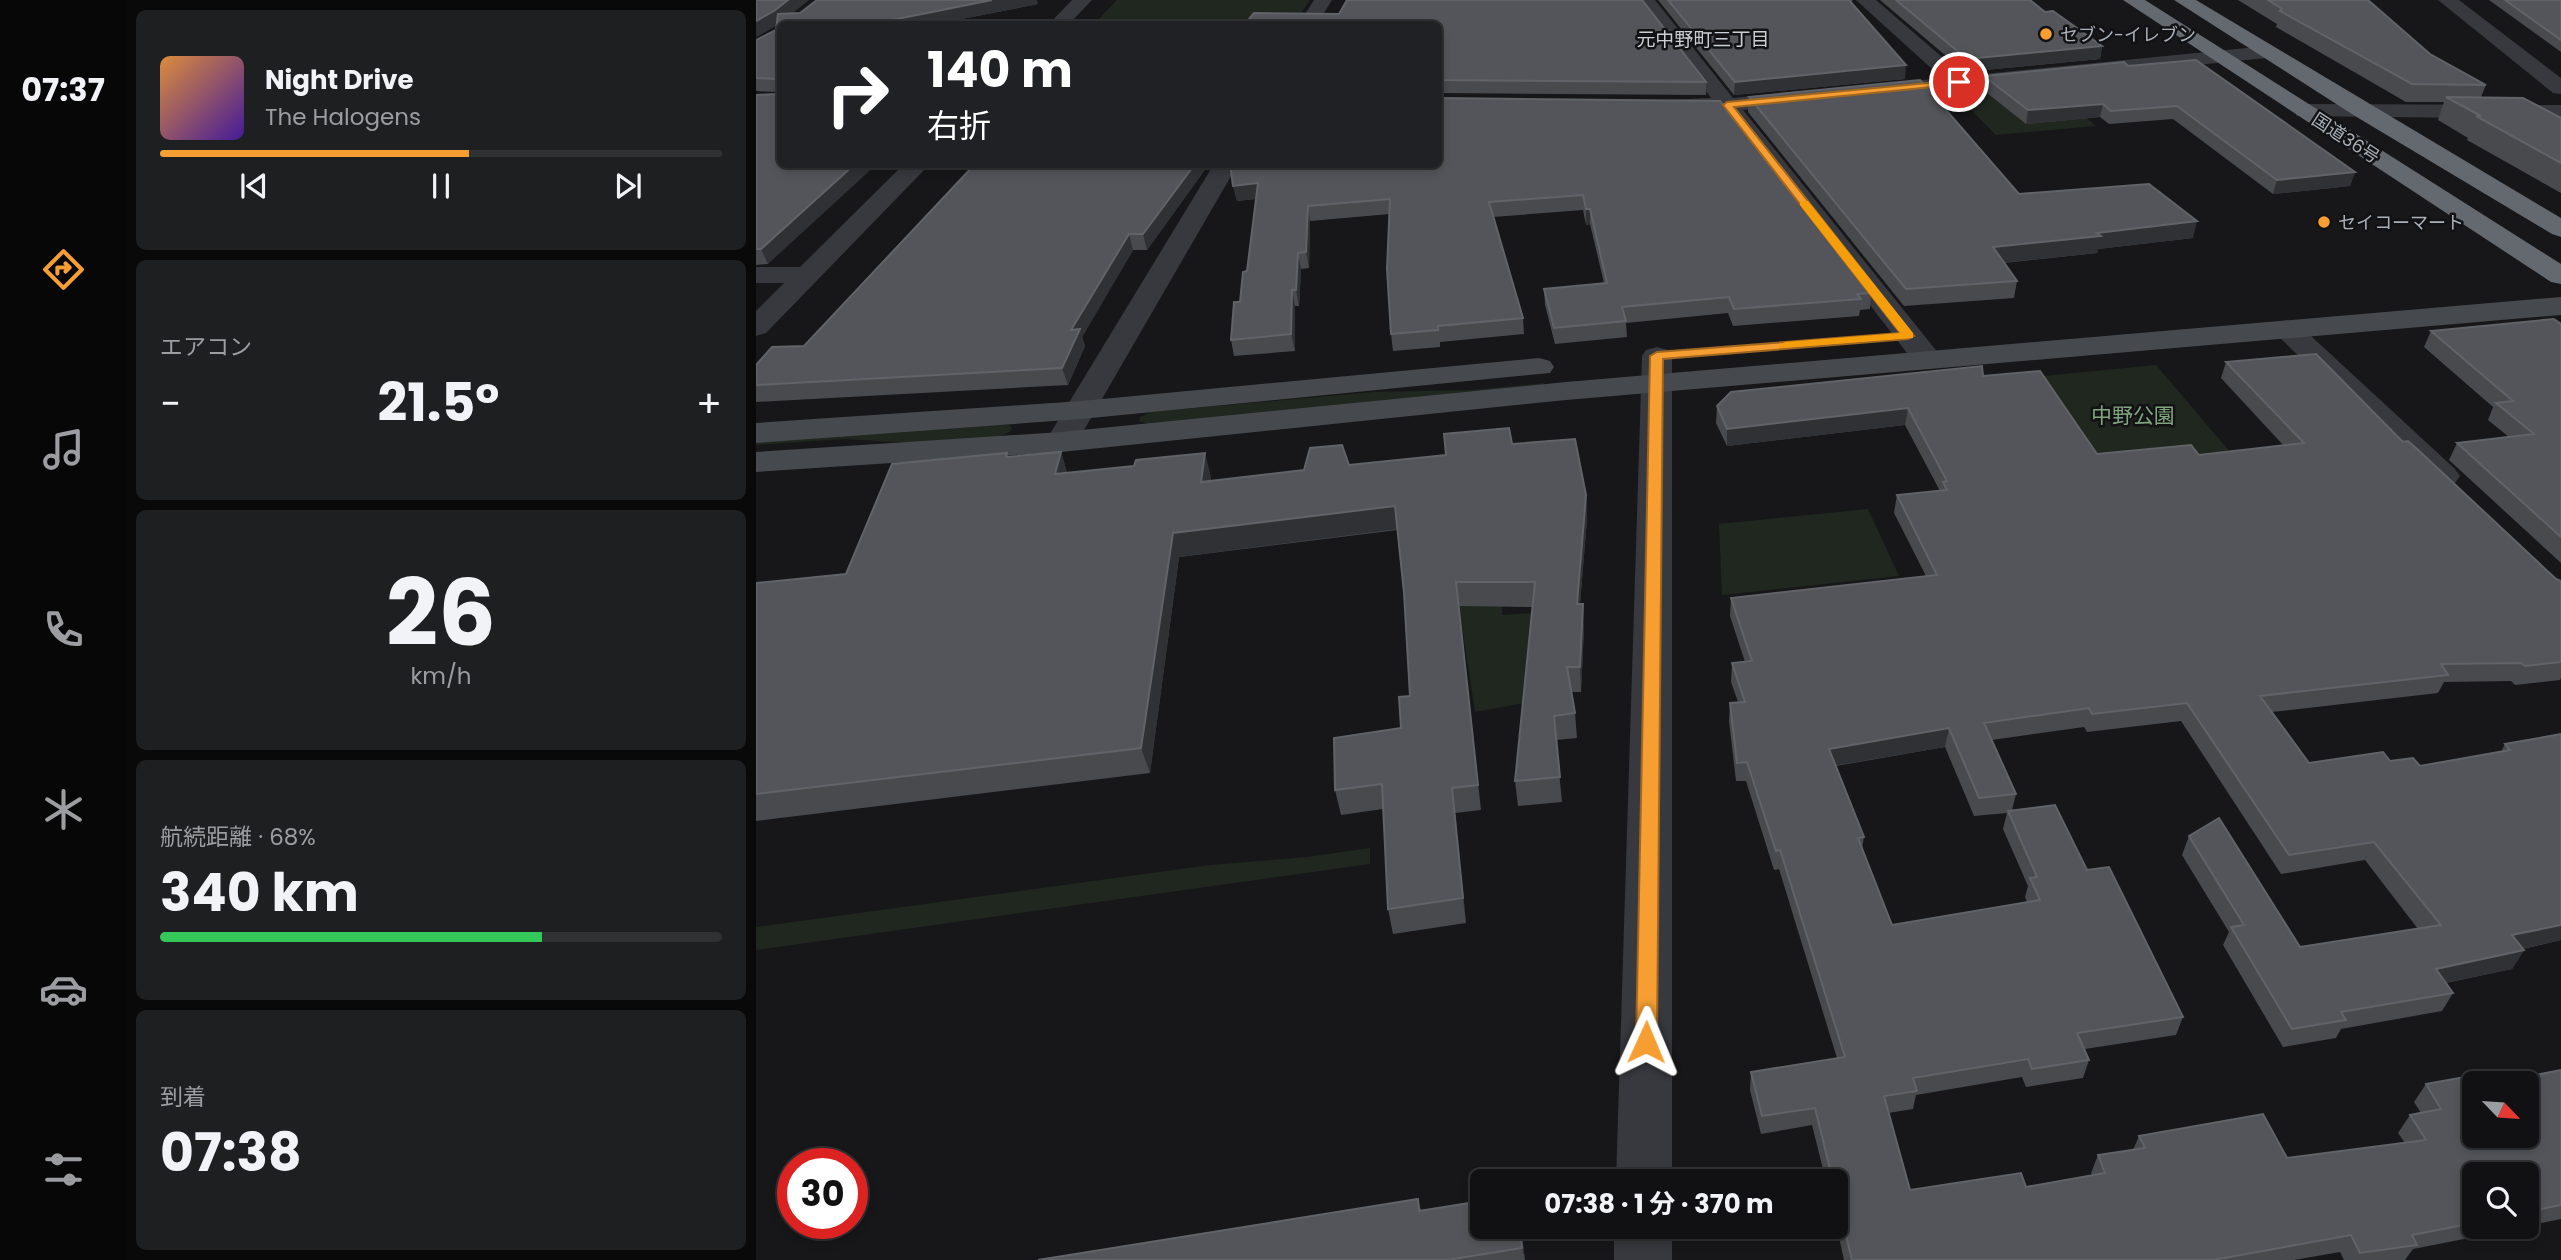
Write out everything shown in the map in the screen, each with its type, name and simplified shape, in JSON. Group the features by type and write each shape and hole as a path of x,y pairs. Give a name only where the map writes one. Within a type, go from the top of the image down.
{"highway":[{"name":"国道36号","path":"2132,0 2561,279"},
{"name":"国道36号","path":"2183,0 2561,229"}],"street":[{"path":"1061,21 1083,0"},
{"path":"1310,21 1323,0"},
{"path":"1645,0 1928,360"},
{"path":"1865,0 1959,82"},
{"path":"2447,0 2561,88"},
{"path":"1850,93 2267,52"},
{"path":"1645,104 1727,105 1823,96"},
{"path":"2305,111 2561,112"},
{"path":"756,327 914,168"},
{"path":"1061,443 1224,168"},
{"path":"756,275 808,275"},
{"path":"756,462 1061,443 1656,370 1908,336 2561,279"},
{"path":"756,433 1656,370 1928,360 2561,306"},
{"path":"2287,329 2463,495"},
{"path":"1644,1169 1656,370"},
{"path":"1643,1239 1643,1260"}],"green space":[{"path":"1117,0 1310,0 1296,21 1097,21"},
{"path":"2043,80 2096,126 1996,135 1949,88"},
{"name":"中野公園","path":"2156,365 2231,453 2098,467 2033,377"},
{"path":"1544,383 1544,388 1149,424 1139,421 1140,417 1151,412 1373,392 1471,390"},
{"path":"1009,425 1012,428 1010,432 998,437 910,443 844,439 756,445 756,441"},
{"path":"1868,509 1899,576 1722,595 1719,524"},
{"path":"1504,538 1502,615 1535,613 1524,703 1475,712 1449,540"},
{"path":"1370,848 1370,864 756,950 756,927 1210,865 1307,857"}],"building":[{"path":"756,0 788,0 756,21"},
{"path":"817,0 992,0 887,21 777,21 778,14 800,13"},
{"path":"1347,0 1642,0 1706,82 1442,80 1442,21 1247,21 1254,13 1339,14"},
{"path":"1668,0 1849,0 1906,65 1735,82"},
{"path":"1896,0 2030,0 2045,12 2053,11 2102,46 1967,59"},
{"path":"2268,0 2368,0 2430,54 2486,85 2412,84 2280,11 2282,9"},
{"path":"2505,0 2561,0 2561,40"},
{"path":"777,22 777,168 851,168 761,249 756,249 756,95 776,94 776,79 756,78 756,40 776,30"},
{"path":"2196,60 2355,172 2277,180 2177,106 2111,111 2103,104 2028,110 1984,76 2124,62 2128,66"},
{"path":"1920,80 2019,194 2149,184 2197,221 2097,233 2101,236 1993,247 2017,281 1906,289 1749,97"},
{"path":"2446,97 2523,98 2561,118 2561,163 2476,116 2481,116"},
{"path":"1442,98 1720,101 1871,293 1857,294 1861,299 1734,309 1729,297 1622,307 1626,321 1554,328 1544,289 1607,283 1590,209 1586,209 1583,195 1489,202 1523,318 1438,326 1438,330 1391,334 1387,269 1390,199 1308,206 1306,252 1298,253 1296,290 1292,290 1291,334 1231,340 1234,302 1240,302 1243,272 1247,271 1258,183 1233,186 1231,168 1442,168"},
{"path":"971,168 1192,168 1143,234 1129,234 1071,330 1080,329 1062,368 756,385 756,365 772,347 804,346"},
{"path":"2554,319 2561,324 2561,537 2457,443 2534,434 2496,403 2513,401 2431,331"},
{"path":"2316,354 2403,442 2408,441 2416,448 2561,581 2561,662 2525,666 2521,663 2441,664 2448,675 2260,696 2309,763 2383,752 2390,761 2413,758 2420,766 2510,750 2505,744 2561,734 2561,925 2512,935 2524,950 2436,969 2453,993 2341,1012 2346,1020 2292,1029 2231,927 2244,925 2189,836 2219,818 2300,947 2441,925 2374,842 2289,855 2187,703 2092,714 2089,708 1984,723 2016,794 1979,798 1949,728 1829,749 1864,837 1858,838 1892,925 2040,900 2030,878 2037,877 2008,811 2055,805 2087,870 2109,867 2183,1017 2077,1033 2089,1060 2032,1069 2028,1059 1913,1078 1917,1091 1884,1096 1910,1190 2021,1173 2026,1187 2105,1173 2098,1155 2145,1148 2139,1136 2263,1114 2287,1158 2426,1140 2410,1115 2441,1109 2426,1084 2462,1078 2462,1148 2539,1148 2539,1074 2561,1070 2561,1205 2539,1210 2539,1162 2462,1162 2462,1225 2412,1235 2417,1245 2360,1253 2351,1235 2213,1260 1852,1260 1847,1239 1848,1169 1830,1169 1815,1108 1762,1116 1751,1072 1845,1057 1780,850 1776,851 1747,762 1737,763 1730,703 1745,702 1732,663 1752,661 1731,598 1937,575 1897,495 1947,490 1943,482 1947,481 1908,408 1727,429 1717,406 1731,392 1982,366 1983,376 2040,371 2097,454 2191,445 2199,455 2304,443 2226,362"},
{"path":"1509,428 1512,444 1575,439 1586,495 1577,604 1583,604 1580,667 1567,667 1575,713 1554,716 1560,777 1515,781 1535,582 1456,582 1478,785 1452,788 1463,898 1388,909 1382,784 1335,790 1334,738 1401,728 1399,697 1410,696 1404,593 1395,506 1173,533 1141,748 756,794 756,583 846,574 892,464 1007,453 1006,457 1061,452 1055,474 1134,466 1136,460 1205,453 1201,482 1304,470 1310,448 1342,445 1349,465 1446,455 1444,434"},
{"path":"1418,1199 1419,1211 1470,1203 1470,1239 1521,1239 1522,1248 1447,1260 1038,1260"}],"slow traffic":[{"path":"1785,346 1908,336 1804,203"}],"place":[{"name":"セブン-イレブン","path":"2046,34"},
{"name":"セイコーマート","path":"2324,222"}],"district":[{"name":"元中野町三丁目","path":"1703,39"}],"route":[{"path":"1646,1042 1657,356 1908,336 1727,105 1959,82"}]}
